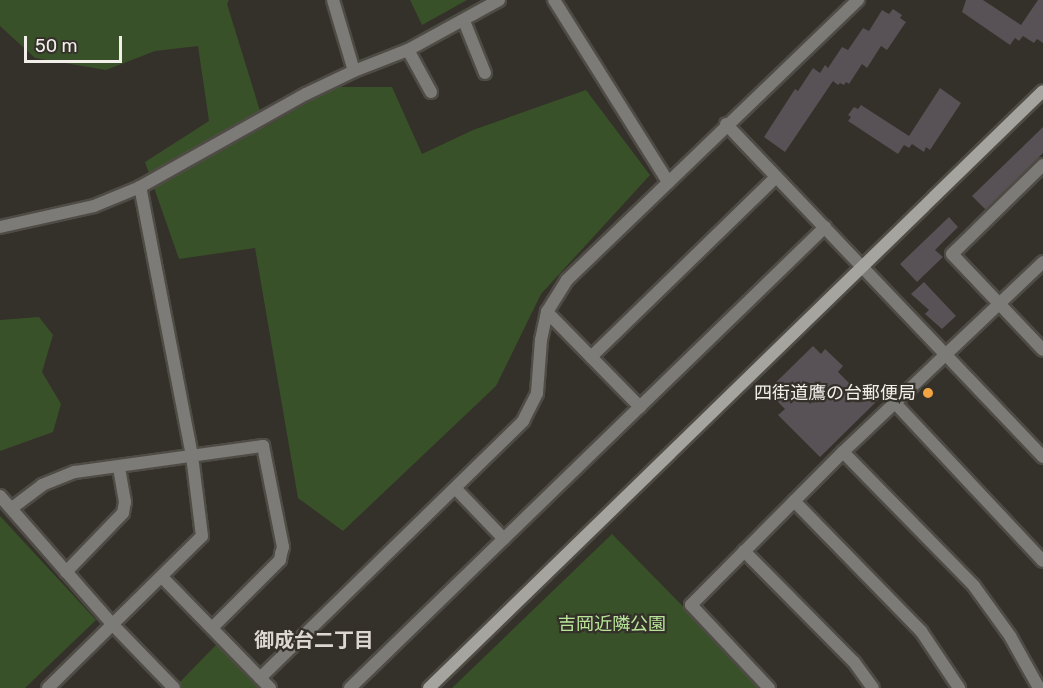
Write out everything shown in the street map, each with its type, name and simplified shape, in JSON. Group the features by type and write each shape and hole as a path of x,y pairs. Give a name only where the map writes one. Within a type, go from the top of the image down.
{"street":[{"path":"333,0 354,70"},
{"path":"0,227 94,206 140,187 306,94 354,70 408,50 499,0"},
{"path":"554,0 668,182"},
{"path":"260,678 516,428 530,409 540,377 541,340 547,312 567,280 726,124 858,0"},
{"path":"464,21 485,73"},
{"path":"408,50 431,92"},
{"path":"431,687 1043,91"},
{"path":"726,124 825,227 860,268 1043,456"},
{"path":"1043,165 952,254 1043,350"},
{"path":"591,357 776,177"},
{"path":"55,686 112,624 202,536 192,456 140,187"},
{"path":"350,688 825,227"},
{"path":"769,688 691,605 843,452 1043,262"},
{"path":"547,312 640,407"},
{"path":"895,403 1043,561"},
{"path":"12,508 42,485 75,472 263,446 283,547 280,560 212,628"},
{"path":"843,452 974,586 1010,636 1039,688"},
{"path":"66,572 123,513 125,502 119,467"},
{"path":"456,489 504,539"},
{"path":"0,496 112,624 174,688"},
{"path":"794,501 921,631 958,688"},
{"path":"744,551 854,662 873,688"},
{"path":"162,577 270,688"}],"green space":[{"path":"0,0 229,0 227,4 265,127 335,87 392,87 422,154 473,130 586,90 650,175 541,294 496,386 343,531 298,498 255,248 179,259 145,162 209,121 198,46 155,51 106,70 35,58 0,26"},
{"path":"410,0 467,0 422,25"},
{"path":"39,317 53,335 42,372 61,404 53,432 0,451 0,320"},
{"path":"0,516 96,620 25,688 0,688"},
{"name":"吉岡近隣公園","path":"612,534 763,688 452,688"},
{"path":"217,644 262,688 181,688 177,685"}],"building":[{"path":"966,0 983,0 1021,25 1038,0 1043,0 1043,43 1037,39 1034,43 1023,36 1019,41 1015,38 1010,45 962,12"},
{"path":"893,9 902,15 900,18 906,22 887,50 881,46 867,68 862,64 849,84 846,82 844,85 840,83 838,85 833,81 785,152 764,137 795,89 798,91 813,68 820,73 825,65 828,68 842,47 848,50 863,28 869,31 882,10 889,14"},
{"path":"940,88 961,103 930,150 926,147 924,152 912,144 909,148 904,145 898,154 848,121 851,117 848,115 854,107 858,109 861,105 909,136"},
{"path":"1043,127 1043,153 986,210 972,196"},
{"path":"949,217 958,227 935,250 943,257 917,282 900,264"},
{"path":"924,282 956,316 942,329 925,314 929,310 911,294"},
{"path":"813,346 821,354 825,349 843,366 838,372 865,399 872,392 879,399 820,457 778,415 785,409 767,391"}],"place":[{"name":"四街道鷹の台郵便局","path":"928,393"}],"district":[{"name":"御成台二丁目","path":"314,640"}]}
